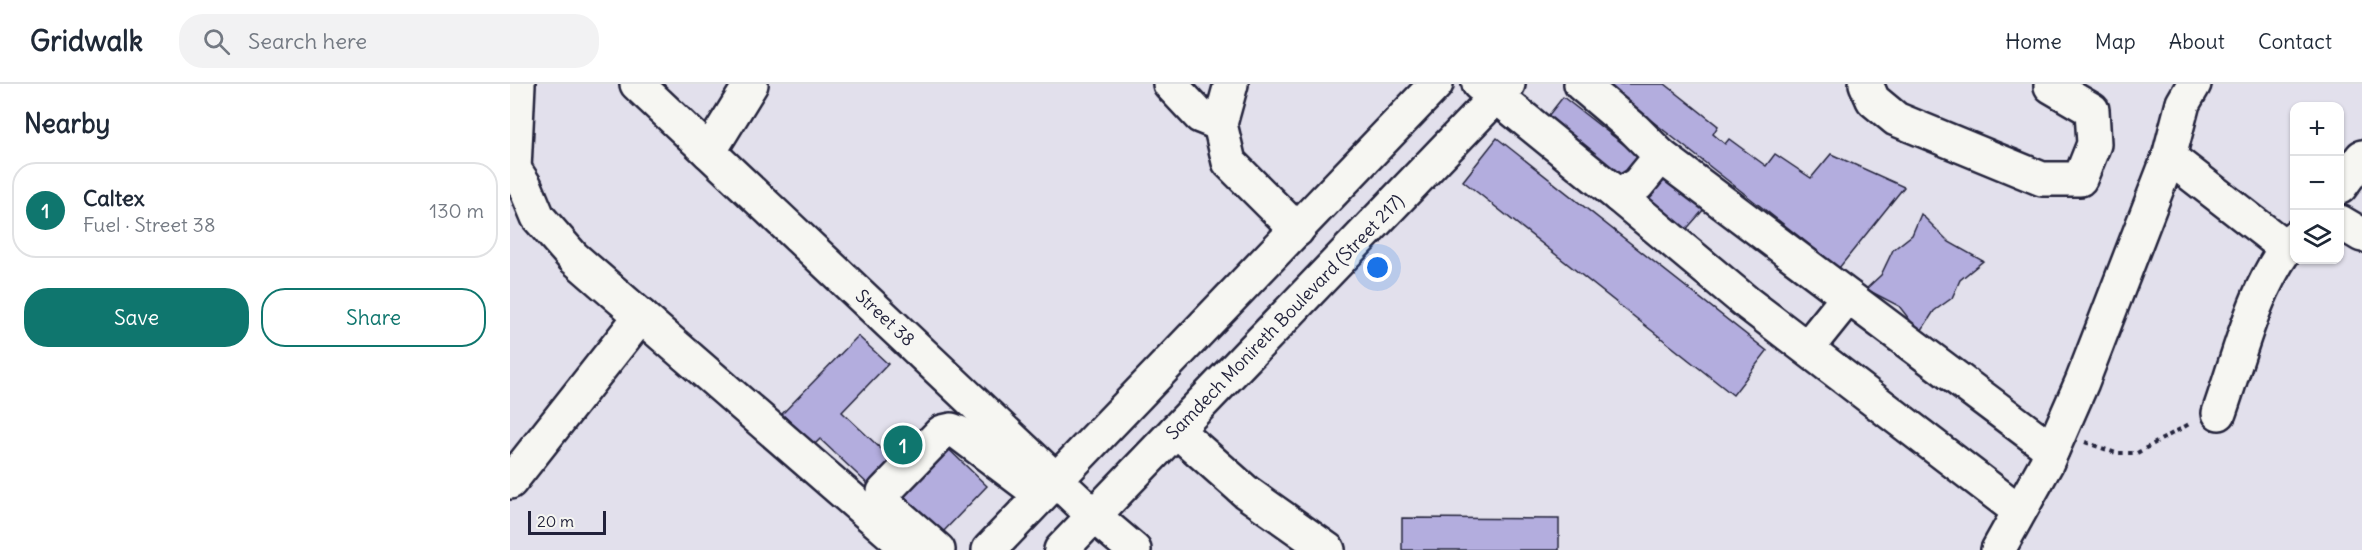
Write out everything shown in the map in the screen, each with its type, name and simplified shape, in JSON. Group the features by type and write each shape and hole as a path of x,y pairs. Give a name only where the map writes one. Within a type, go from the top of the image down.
{"street":[{"path":"518,84 512,168 525,186 538,217 573,257 910,550"},
{"name":"Street 38","path":"637,84 709,152 1049,488 1094,516 1134,550"},
{"path":"709,152 751,84"},
{"path":"1170,84 1200,116 1221,124"},
{"path":"1231,84 1221,124 1229,162 1297,230"},
{"path":"989,550 1436,84"},
{"path":"1581,84 1634,129 1661,156 1848,297 2056,441"},
{"path":"1866,84 1873,100 1896,119 2042,178 2080,178 2094,144 2092,110 2049,85"},
{"path":"1998,550 2056,441 2082,382 2169,157 2183,103 2194,84"},
{"path":"1494,88 1746,302 2019,511"},
{"name":"Samdech Monireth Boulevard (Street 217)","path":"1061,550 1176,430 1494,88"},
{"path":"1619,196 1638,184 1661,156"},
{"path":"2169,157 2290,243 2278,258 2260,293 2219,413"},
{"path":"2344,182 2362,157"},
{"path":"2344,224 2362,234"},
{"path":"1807,348 1848,297"},
{"path":"516,464 641,316"},
{"path":"938,550 884,503 882,498 884,492 942,432 951,430 959,433 1049,488"},
{"path":"1176,430 1246,492 1328,550"}],"path":[{"path":"2056,441 2116,453 2137,453 2195,421 2219,413"}],"building":[{"path":"1605,84 1665,84 1718,126 1713,134 1725,144 1729,139 1766,166 1775,154 1811,178 1831,154 1904,187 1839,268"},
{"path":"1563,97 1641,158 1622,182 1544,121"},
{"path":"1497,138 1767,351 1733,395 1463,181"},
{"path":"1660,169 1705,208 1683,233 1638,194"},
{"path":"1921,214 1949,242 1983,261 1960,280 1952,298 1934,311 1920,333 1899,306 1866,289 1881,275 1893,250 1912,235"},
{"path":"858,336 888,364 842,412 896,463 872,488 820,439 814,445 782,414"},
{"path":"938,439 987,486 942,533 893,485"},
{"path":"1402,518 1559,519 1559,550 1402,550"}],"place":[{"name":"Caltex","path":"903,445"}]}
